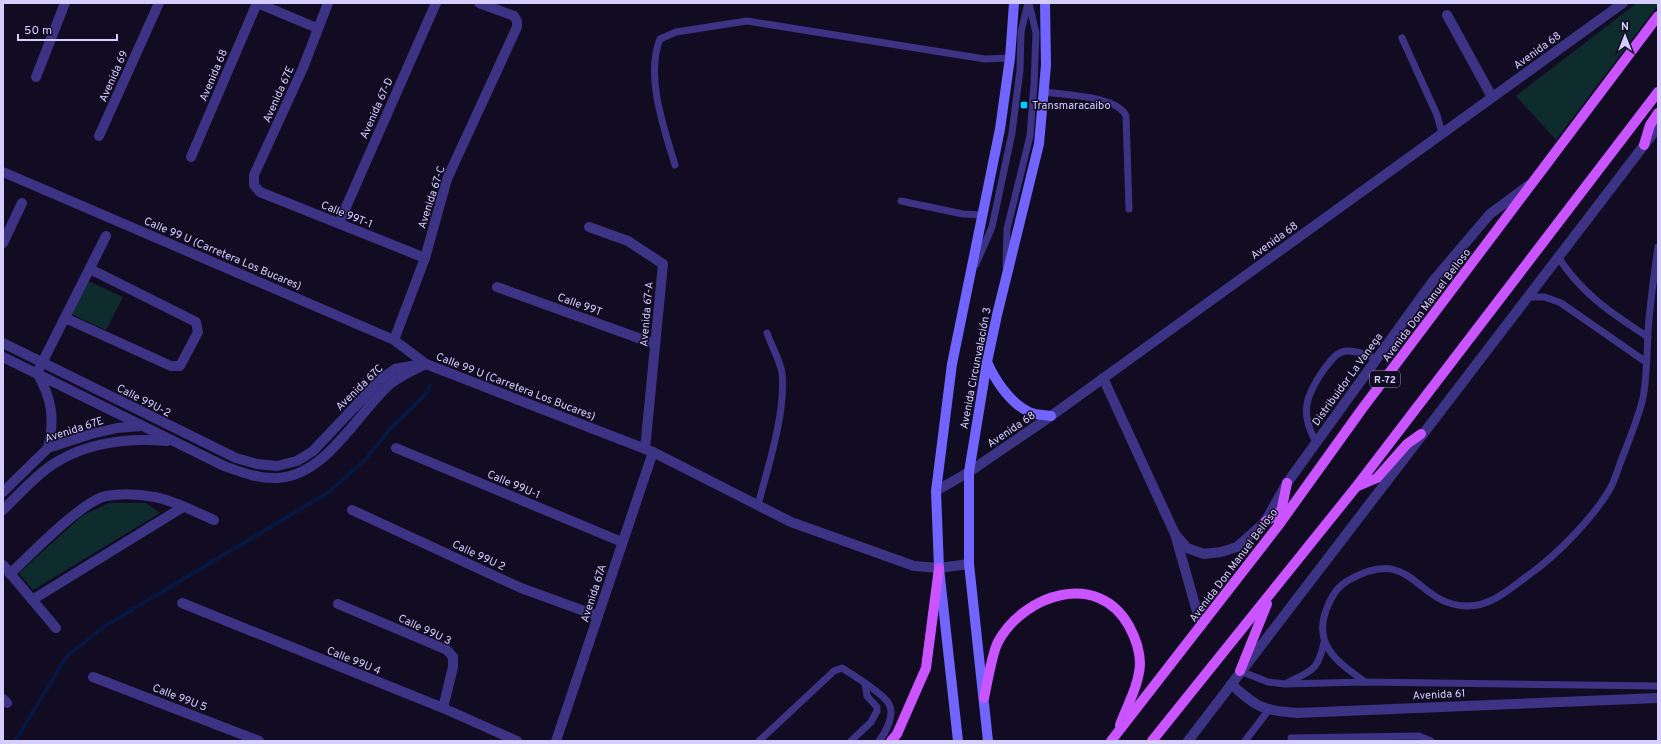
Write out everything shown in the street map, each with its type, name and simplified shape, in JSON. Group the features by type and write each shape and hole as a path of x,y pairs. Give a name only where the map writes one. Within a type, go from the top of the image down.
{"main road":[{"name":"Avenida Circunvalación 3","path":"958,741 939,568 936,491 952,364 1000,129 1010,58 1014,3"},
{"name":"Avenida Circunvalación 3","path":"988,741 969,564 969,472 986,362 1040,144 1046,65 1045,3"},
{"name":"Avenida Don Manuel Belloso","path":"1113,738 1278,526 1362,409 1658,16"},
{"path":"1152,741 1356,487 1658,92"},
{"path":"1644,145 1650,126 1658,113"},
{"path":"986,362 995,379 1008,396 1029,412 1051,416"},
{"path":"1356,487 1377,478 1407,444 1421,434"},
{"path":"1278,526 1287,482"},
{"path":"1265,522 1296,501"},
{"path":"891,741 897,734 926,668 939,568"},
{"path":"984,698 998,643 1017,618 1040,601 1067,593 1089,594 1108,604 1125,619 1135,637 1140,663 1137,681 1113,738"},
{"path":"1240,671 1270,595"}],"street":[{"path":"36,77 65,3"},
{"name":"Avenida 69","path":"99,136 159,3"},
{"path":"257,3 317,28"},
{"name":"Avenida 68","path":"191,157 257,3"},
{"name":"Avenida 67E","path":"260,192 254,185 254,175 303,68 317,28 328,3"},
{"name":"Avenida 67-D","path":"339,223 436,3"},
{"name":"Avenida 67-C","path":"394,340 425,258 447,179 517,27 517,21 514,16 479,3"},
{"name":"Avenida 68","path":"936,491 969,472 1051,416 1623,3"},
{"path":"1447,15 1492,97"},
{"path":"1188,741 1421,434 1658,126"},
{"name":"Calle 99 U (Carretera Los Bucares)","path":"3,172 394,340 426,364 649,450 791,522 914,566 939,568 969,564"},
{"name":"Distribuidor La Vanega","path":"1175,534 1187,548 1204,554 1221,552 1237,547 1265,522 1287,482 1433,280 1490,214 1533,182"},
{"name":"Calle 99T-1","path":"260,192 425,258"},
{"path":"3,243 6,231 22,203"},
{"name":"Avenida 67-A","path":"589,227 628,241 663,264 655,344 649,450"},
{"path":"48,448 52,432 53,417 48,394 38,373 106,236"},
{"path":"65,318 171,366 180,366 198,332 196,322 90,269"},
{"name":"Calle 99T","path":"497,287 655,344"},
{"name":"Calle 99U-2","path":"3,343 170,427 236,458 257,464 277,466"},
{"path":"3,357 173,441"},
{"name":"Avenida 67C","path":"277,466 297,461 313,451 382,378 395,369 426,364"},
{"name":"Avenida 67C","path":"173,441 224,466 254,476 278,478 302,472 321,460 389,385 411,371 426,364"},
{"name":"Distribuidor La Vanega","path":"1104,378 1175,534 1201,626"},
{"name":"Avenida 67E","path":"3,492 48,448 98,432 141,426 170,427"},
{"name":"Avenida 67E","path":"3,510 25,488 60,460 95,446 125,440 173,441"},
{"name":"Calle 99U-1","path":"396,448 622,542"},
{"name":"Avenida 67A","path":"556,741 622,542 649,450"},
{"path":"10,574 80,510 105,496 128,494 155,497 214,520"},
{"path":"32,600 183,507"},
{"name":"Calle 99U 2","path":"352,510 521,588 598,616"},
{"path":"3,565 56,628"},
{"name":"Calle 99U 4","path":"182,603 443,708 517,741"},
{"name":"Calle 99U 3","path":"338,604 447,650 453,657 443,708"},
{"name":"Calle 99U 5","path":"93,677 245,738 259,741"},
{"name":"Avenida 61","path":"1231,684 1251,702 1268,711 1298,713 1658,698"}],"lane":[{"path":"970,277 992,227 1012,133 1020,70 1021,32 1029,3"},
{"path":"1006,278 1007,229 1030,136 1036,33 1029,3"},
{"path":"675,165 654,85 656,49 660,39 676,32 747,21 985,59 1010,58"},
{"path":"1402,38 1437,114 1442,133"},
{"path":"1044,92 1108,102 1124,110 1126,116 1129,209"},
{"path":"901,201 963,214 983,215"},
{"path":"1285,684 1313,669 1320,659 1324,642 1323,617 1335,591 1346,581 1372,569 1388,568 1406,573 1440,600 1450,605 1483,605 1499,597 1544,565 1563,548 1596,509 1611,487 1631,436 1643,397 1651,293 1658,247"},
{"path":"1558,257 1569,275 1592,298 1648,337"},
{"path":"1527,297 1545,297 1561,303 1646,362"},
{"path":"758,505 774,442 782,391 782,371 766,333"},
{"path":"1316,442 1308,428 1308,396 1334,356 1346,351 1364,354 1377,359"},
{"path":"1324,642 1338,663 1365,682"},
{"path":"760,741 837,668 842,668 865,683 889,703 889,723 879,741"},
{"path":"1240,671 1268,682 1285,684 1365,682 1658,686"},
{"path":"851,741 871,722 877,711 876,707 867,696 865,683"},
{"path":"1245,741 1268,711"},
{"path":"1291,738 1419,736 1430,741"}],"green space":[{"path":"1637,3 1658,3 1658,5 1556,140 1516,96"},
{"path":"88,281 123,297 106,330 71,314"},
{"path":"109,503 146,503 160,513 33,590 19,573 83,515"}],"waterway":[{"path":"15,741 67,656 105,626 329,492 366,459 390,429 425,395 430,386"}],"place":[{"name":"Transmaracaibo","path":"1024,105"}]}
